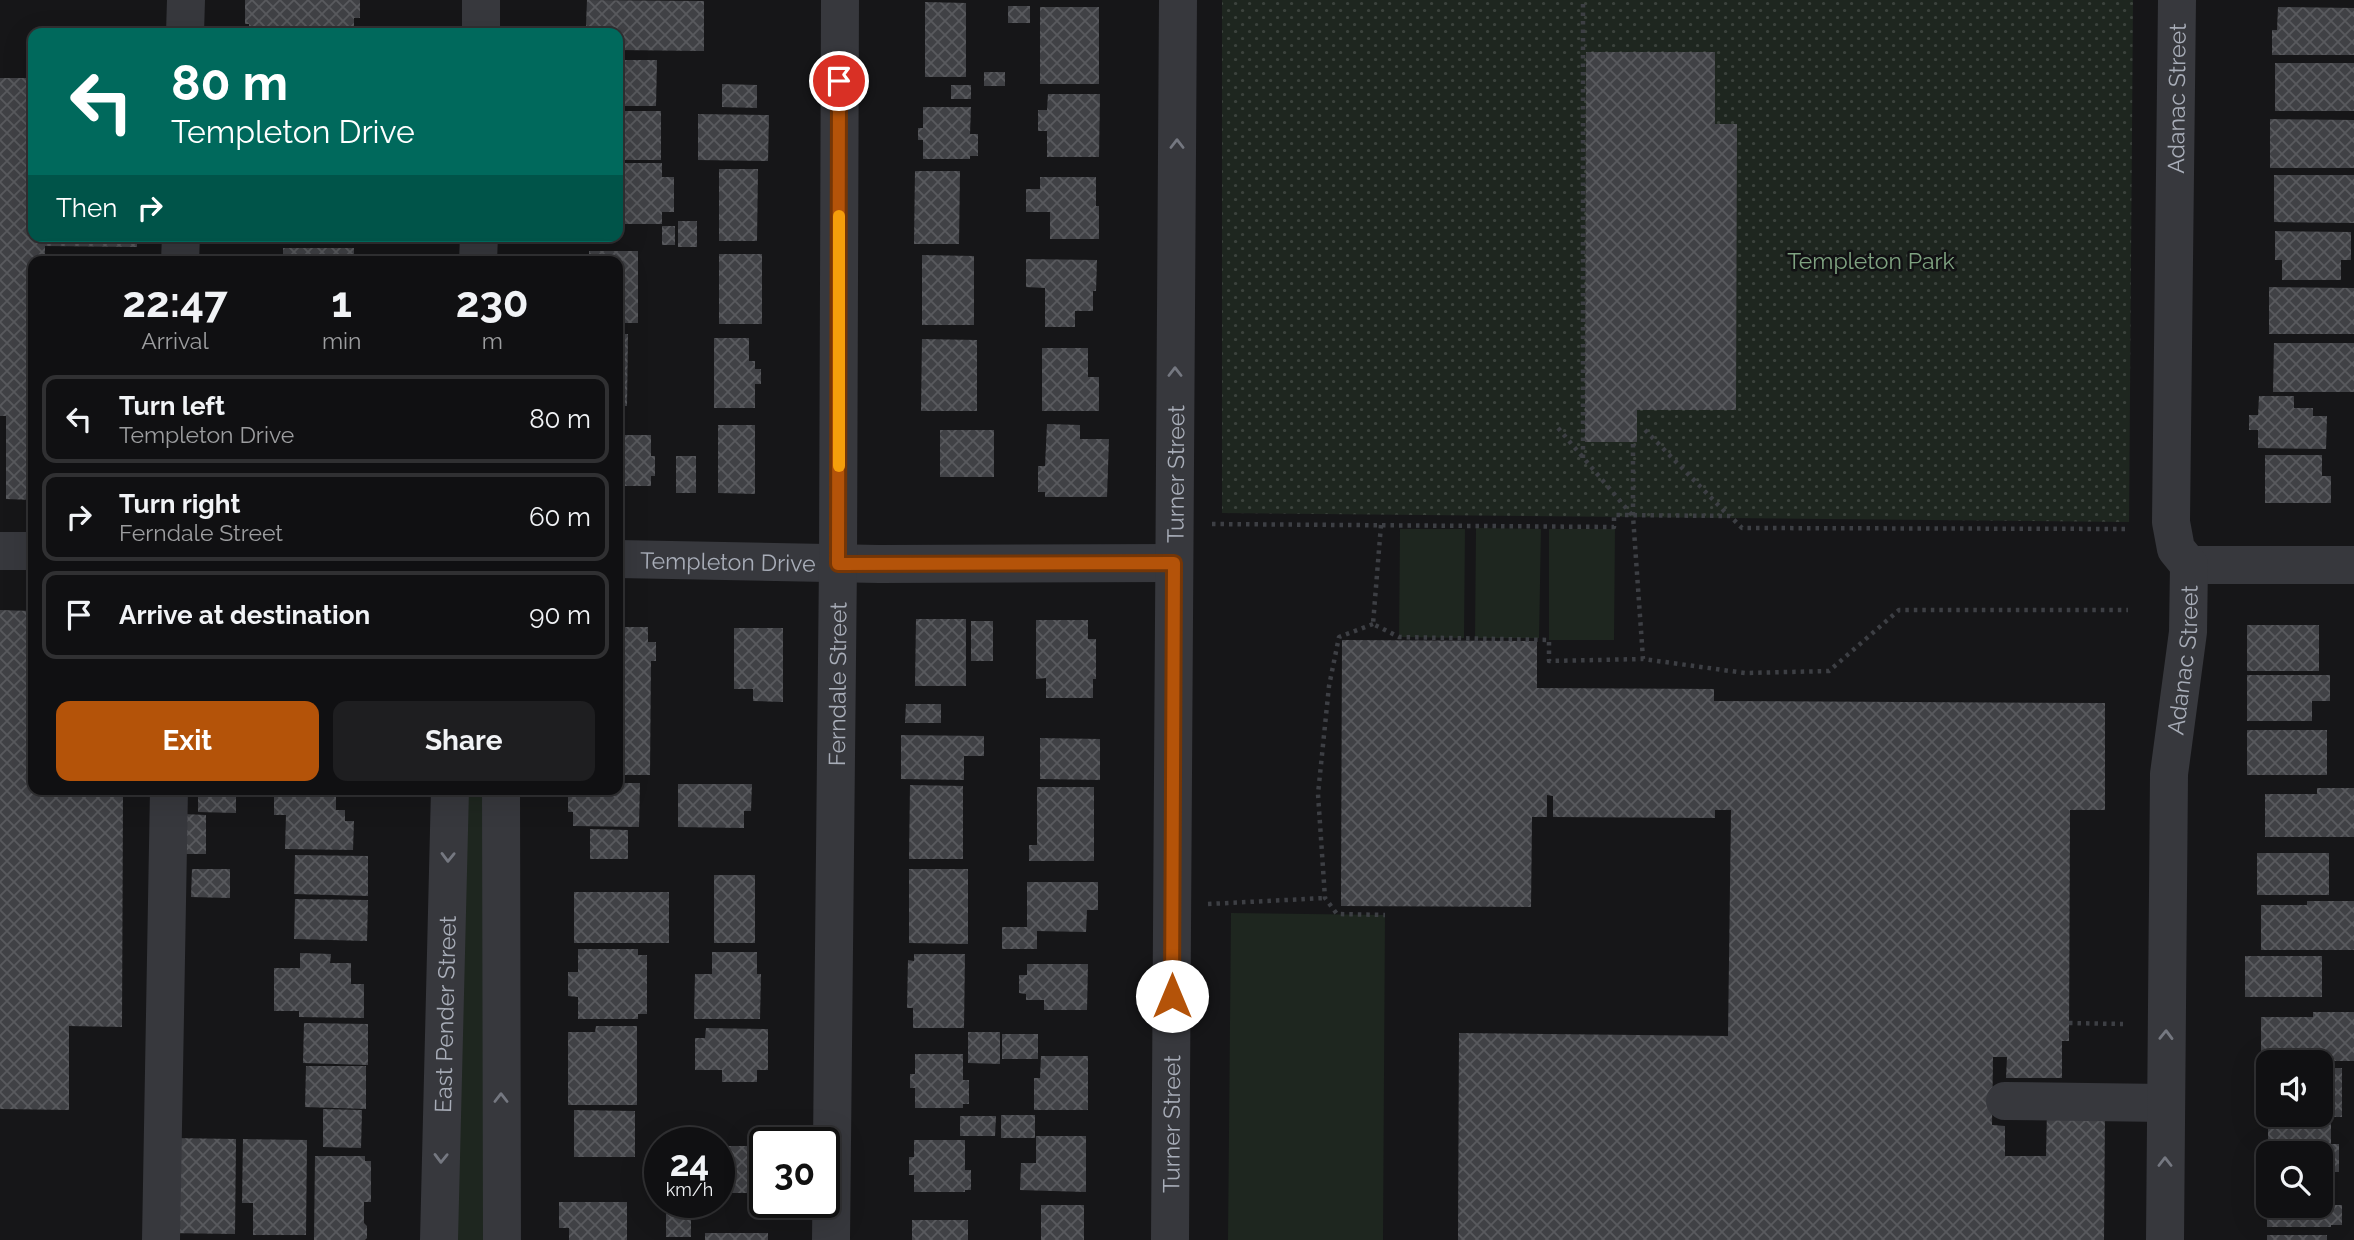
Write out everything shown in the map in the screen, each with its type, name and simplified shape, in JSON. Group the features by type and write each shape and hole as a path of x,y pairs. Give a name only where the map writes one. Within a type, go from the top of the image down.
{"street":[{"path":"185,28 186,0"},
{"path":"481,0 481,28"},
{"name":"Ferndale Street","path":"831,1240 840,0"},
{"name":"Turner Street","path":"1170,1240 1178,0"},
{"name":"Adanac Street","path":"2165,1240 2169,774 2188,632 2189,565 2176,549 2171,522 2177,0"},
{"path":"0,551 28,551"},
{"name":"Templeton Drive","path":"623,559 838,564 1174,563"},
{"path":"2189,565 2354,565"},
{"path":"161,1240 169,795"},
{"name":"East Pender Street","path":"439,1240 450,795"},
{"path":"501,795 502,1240"},
{"path":"2004,1101 2165,1103"}],"path":[{"path":"1583,0 1583,458"},
{"path":"1558,428 1633,516"},
{"path":"1645,430 1742,528 2128,529"},
{"path":"1633,443 1633,516 1643,659"},
{"path":"1210,524 1614,527 1614,515 1730,516"},
{"path":"1373,624 1381,525"},
{"path":"1385,915 1338,914 1325,898 1318,794 1329,686 1339,637 1373,624 1399,637 1549,640 1549,661 1643,659 1745,673 1829,671 1899,610 2128,610"},
{"path":"1207,904 1325,898"},
{"path":"2069,1023 2123,1024"}],"green space":[{"name":"Templeton Park","path":"1222,0 2133,0 2129,522 1222,513"},
{"path":"1476,528 1541,529 1539,638 1475,638"},
{"path":"1400,529 1465,529 1464,638 1399,637"},
{"path":"1549,529 1615,529 1614,640 1549,640"},
{"path":"460,795 485,795 483,1240 454,1240"},
{"path":"1231,913 1385,915 1383,1240 1228,1240"}],"building":[{"path":"245,0 360,0 360,18 354,18 354,28 249,28 249,24 245,24"},
{"path":"587,0 704,1 704,51 623,50 623,28 586,26"},
{"path":"925,2 966,3 966,77 925,77"},
{"path":"1008,6 1030,6 1030,23 1008,23"},
{"path":"1040,7 1099,7 1099,84 1040,84"},
{"path":"2278,7 2354,8 2354,55 2272,55 2272,30 2277,30"},
{"path":"1586,52 1715,52 1715,124 1737,124 1736,410 1637,410 1637,442 1585,442"},
{"path":"623,60 657,60 656,106 623,106"},
{"path":"2275,63 2354,63 2354,111 2275,111"},
{"path":"984,72 1005,72 1005,86 984,86"},
{"path":"0,78 28,78 28,242 137,242 137,247 45,246 45,256 28,256 28,500 6,499 6,416 0,416"},
{"path":"722,84 757,85 757,108 722,107"},
{"path":"951,85 971,85 971,99 951,99"},
{"path":"1048,94 1100,94 1099,157 1047,157 1047,131 1038,131 1038,110 1047,110"},
{"path":"923,107 971,107 970,134 978,134 978,156 970,156 970,159 923,159 923,140 918,140 918,128 923,128"},
{"path":"623,111 661,111 661,160 623,160"},
{"path":"698,114 769,115 768,161 698,160"},
{"path":"2270,119 2354,120 2354,168 2270,168"},
{"path":"623,163 662,163 662,177 674,177 674,212 662,212 662,224 623,224"},
{"path":"719,169 758,169 757,241 719,241"},
{"path":"915,171 960,171 959,244 914,244"},
{"path":"2274,175 2354,175 2354,223 2274,222"},
{"path":"1040,177 1096,177 1099,239 1050,239 1050,212 1026,212 1026,189 1040,189"},
{"path":"678,221 697,221 697,247 678,247"},
{"path":"662,226 675,226 675,245 662,245"},
{"path":"2275,231 2351,232 2351,260 2341,260 2341,280 2282,280 2282,260 2275,260"},
{"path":"283,248 354,248 354,256 283,256"},
{"path":"589,251 638,251 638,323 623,323 623,256 589,256"},
{"path":"719,254 762,254 762,324 719,324"},
{"path":"922,255 974,256 974,325 922,325"},
{"path":"1026,259 1097,260 1093,311 1075,311 1075,327 1045,327 1045,288 1026,287"},
{"path":"2269,287 2354,288 2354,334 2269,334"},
{"path":"623,334 628,334 627,406 623,406"},
{"path":"714,338 749,338 749,361 755,361 755,369 761,369 761,384 755,384 755,408 714,408"},
{"path":"922,339 977,340 977,411 921,411"},
{"path":"2274,343 2354,343 2354,392 2273,392"},
{"path":"1042,348 1088,348 1088,377 1099,377 1099,411 1042,411"},
{"path":"2259,396 2294,396 2294,408 2313,408 2313,416 2327,416 2326,449 2258,448 2258,430 2249,430 2249,415 2258,415"},
{"path":"1047,424 1080,425 1080,439 1109,439 1107,497 1045,497 1045,492 1038,492 1038,466 1045,466"},
{"path":"718,425 755,425 755,494 718,493"},
{"path":"940,430 994,430 994,477 940,477"},
{"path":"623,435 651,435 655,476 651,476 651,486 623,486"},
{"path":"2265,455 2322,455 2322,476 2331,476 2331,503 2265,503"},
{"path":"676,456 696,456 696,493 676,493"},
{"path":"0,610 28,611 28,795 123,795 122,1027 69,1026 69,1110 0,1109"},
{"path":"916,619 966,619 966,686 915,686"},
{"path":"1036,620 1088,620 1088,639 1096,639 1093,698 1046,698 1046,678 1036,679"},
{"path":"971,621 993,621 993,661 971,661"},
{"path":"2247,625 2319,625 2319,671 2247,671"},
{"path":"623,627 648,627 648,642 656,642 656,661 651,661 650,775 623,775"},
{"path":"734,628 783,628 783,702 753,701 753,689 734,689"},
{"path":"1342,640 1537,641 1537,688 1714,689 1714,701 2105,703 2105,810 2070,810 2069,1041 2062,1041 2062,1078 2006,1078 2007,1057 1993,1057 1992,1125 2005,1126 2005,1156 2046,1156 2047,1110 2105,1111 2104,1240 1458,1240 1459,1033 1728,1036 1731,810 1715,810 1715,818 1553,817 1553,796 1547,795 1547,817 1532,817 1531,907 1341,906"},
{"path":"2247,675 2330,675 2330,701 2312,701 2312,721 2247,721"},
{"path":"906,704 941,704 941,723 905,723"},
{"path":"2247,730 2327,730 2327,775 2247,775"},
{"path":"901,735 984,736 984,756 964,756 964,780 901,779"},
{"path":"1040,738 1100,739 1100,780 1040,779"},
{"path":"623,783 640,783 639,827 573,826 573,812 568,812 568,795 623,795"},
{"path":"678,784 752,784 751,811 744,811 744,828 678,827"},
{"path":"910,785 963,786 963,859 909,859"},
{"path":"1037,787 1094,787 1094,861 1029,861 1029,845 1037,845"},
{"path":"2317,788 2354,788 2354,837 2265,837 2265,794 2317,794"},
{"path":"198,795 236,795 236,813 198,812"},
{"path":"274,795 336,795 336,810 345,810 345,821 354,821 353,850 285,849 286,815 274,815"},
{"path":"183,814 206,815 206,854 182,854"},
{"path":"590,829 628,830 628,859 590,859"},
{"path":"2257,853 2329,853 2329,895 2257,895"},
{"path":"295,855 368,856 368,896 294,894"},
{"path":"192,869 230,869 230,898 191,897"},
{"path":"909,869 968,869 968,944 909,943"},
{"path":"714,875 755,875 755,943 714,943"},
{"path":"1027,882 1098,882 1098,910 1087,910 1086,932 1037,931 1037,949 1002,949 1002,927 1027,927"},
{"path":"574,892 669,892 669,943 574,943"},
{"path":"295,899 368,900 367,941 294,939"},
{"path":"2307,901 2354,901 2354,950 2261,950 2261,905 2307,905"},
{"path":"578,949 638,949 638,955 647,955 647,1014 638,1014 638,1019 578,1019 578,997 568,996 568,972 578,972"},
{"path":"712,952 757,952 757,974 761,974 760,1019 694,1019 695,974 712,974"},
{"path":"300,953 331,954 330,963 351,963 351,984 364,984 364,1018 299,1017 299,1011 274,1011 274,968 300,968"},
{"path":"914,954 965,954 964,1028 913,1028 913,1008 907,1008 908,960 914,961"},
{"path":"2245,956 2322,956 2322,997 2245,997"},
{"path":"1027,964 1088,964 1087,1010 1044,1010 1044,1000 1026,1000 1026,994 1019,993 1019,975 1027,975"},
{"path":"2313,1012 2354,1012 2354,1061 2333,1061 2333,1050 2261,1050 2261,1017 2313,1017"},
{"path":"304,1023 368,1024 368,1065 303,1063"},
{"path":"596,1026 637,1026 637,1105 568,1105 568,1032 595,1032"},
{"path":"706,1028 768,1029 768,1070 757,1070 757,1082 722,1082 722,1070 695,1070 695,1038 705,1038"},
{"path":"968,1032 1000,1032 1000,1064 968,1063"},
{"path":"1002,1034 1038,1034 1038,1059 1002,1059"},
{"path":"915,1054 963,1054 963,1080 969,1080 969,1104 963,1104 963,1108 915,1108 915,1088 910,1088 910,1074 915,1074"},
{"path":"1041,1056 1088,1056 1088,1110 1034,1110 1034,1078 1040,1078"},
{"path":"306,1066 366,1066 366,1109 305,1107"},
{"path":"2333,1068 2342,1068 2342,1117 2333,1117"},
{"path":"323,1109 362,1110 361,1148 323,1147"},
{"path":"574,1110 635,1111 635,1157 574,1157"},
{"path":"1001,1115 1035,1115 1035,1138 1001,1138"},
{"path":"960,1116 996,1116 995,1136 960,1136"},
{"path":"2268,1127 2331,1127 2331,1141 2268,1141"},
{"path":"1036,1136 1086,1136 1086,1192 1020,1190 1021,1163 1036,1163"},
{"path":"172,1138 236,1139 235,1234 166,1233"},
{"path":"243,1139 307,1140 306,1235 253,1235 253,1203 242,1203"},
{"path":"914,1140 965,1140 965,1170 971,1170 971,1190 914,1192 914,1175 909,1175 909,1157 914,1157"},
{"path":"2333,1144 2339,1144 2339,1172 2333,1172"},
{"path":"735,1146 749,1146 749,1193 735,1193"},
{"path":"315,1156 365,1156 365,1161 371,1161 371,1202 364,1202 364,1223 367,1226 365,1240 314,1240"},
{"path":"559,1202 627,1202 627,1240 569,1240 569,1228 559,1228"},
{"path":"1041,1205 1084,1205 1084,1240 1041,1240"},
{"path":"2333,1205 2342,1205 2342,1225 2267,1227 2267,1218 2333,1218"},
{"path":"666,1218 691,1218 691,1237 666,1237"},
{"path":"912,1220 968,1220 968,1240 912,1240"},
{"path":"705,1233 768,1233 768,1240 705,1240"},
{"path":"2267,1235 2327,1235 2327,1240 2267,1240"}],"slow traffic":[{"path":"839,216 839,466"}],"route":[{"path":"839,81 838,564 1174,563 1172,996"}]}
